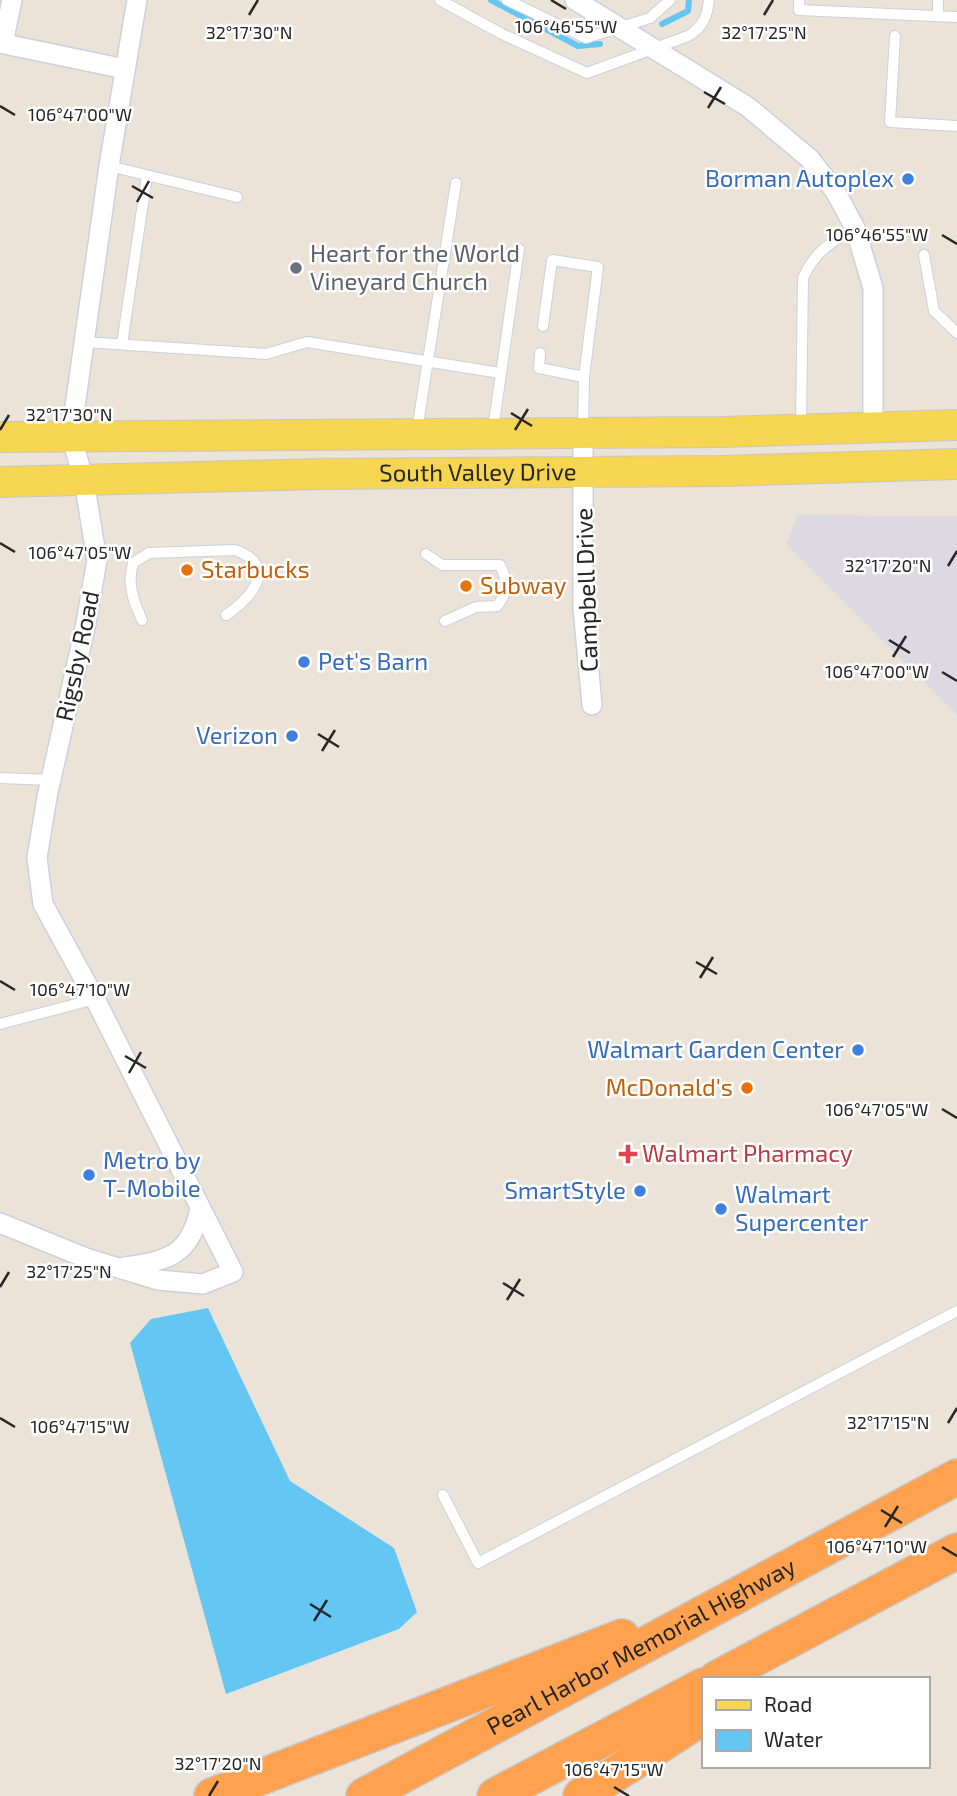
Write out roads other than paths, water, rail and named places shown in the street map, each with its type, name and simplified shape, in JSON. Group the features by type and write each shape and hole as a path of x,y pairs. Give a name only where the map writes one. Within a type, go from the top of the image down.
{"highway":[{"name":"Pearl Harbor Memorial Highway","path":"364,1796 957,1477"},
{"path":"720,1677 957,1552"},
{"path":"765,1677 957,1552"},
{"path":"212,1796 766,1581"},
{"path":"495,1796 702,1687"},
{"path":"581,1796 702,1718"}],"main road":[{"name":"South Valley Drive","path":"0,437 721,432 957,425"},
{"name":"South Valley Drive","path":"0,482 957,464"}],"street":[{"path":"12,0 2,43 125,69"},
{"name":"Rigsby Road","path":"118,1268 158,1280 203,1284 233,1272 95,999 43,904 37,858 97,560 84,481 71,435 108,166 137,0"},
{"path":"575,0 748,107 810,159 835,191 855,228 873,288 873,427"},
{"name":"Campbell Drive","path":"583,432 583,608 592,705"},
{"path":"0,1223 118,1268 153,1263 180,1251 196,1229 200,1208"}],"lane":[{"path":"440,0 502,34 587,73 654,50 700,29 707,15 709,0"},
{"path":"507,0 586,38 650,18 670,0"},
{"path":"799,0 799,10 957,17"},
{"path":"937,16 938,0"},
{"path":"895,36 890,122 957,127"},
{"path":"108,166 237,197"},
{"path":"122,344 147,176"},
{"path":"416,434 456,183"},
{"path":"800,429 803,278 811,260 827,244 855,228"},
{"path":"492,433 519,249"},
{"path":"924,255 934,311 957,333"},
{"path":"543,326 552,261 598,267 584,377 583,432"},
{"path":"83,342 266,354 307,342 500,373"},
{"path":"540,352 539,368 584,377"},
{"path":"142,620 128,579 133,563 149,553 235,550 248,554 257,565 258,578 254,591 226,615"},
{"path":"426,554 442,565 500,565 505,576 504,599 497,606 476,607 444,621"},
{"path":"0,778 51,780"},
{"path":"0,1024 95,999"},
{"path":"443,1495 478,1563 957,1311"}],"water":[{"path":"208,1308 290,1481 394,1548 417,1612 399,1629 226,1694 130,1343 151,1319"}],"waterway":[{"path":"491,0 578,46 600,44"},
{"path":"662,24 688,11 689,0"}],"place":[{"name":"Borman Autoplex","path":"908,179"},
{"name":"Heart for the World Vineyard Church","path":"296,268"},
{"name":"Starbucks","path":"187,570"},
{"name":"Subway","path":"466,586"},
{"name":"Pet's Barn","path":"304,662"},
{"name":"Verizon","path":"292,736"},
{"name":"Walmart Garden Center","path":"858,1050"},
{"name":"McDonald's","path":"747,1088"},
{"name":"Walmart Pharmacy","path":"628,1154"},
{"name":"Metro by T-Mobile","path":"89,1175"},
{"name":"SmartStyle","path":"640,1191"},
{"name":"Walmart Supercenter","path":"721,1209"}]}
